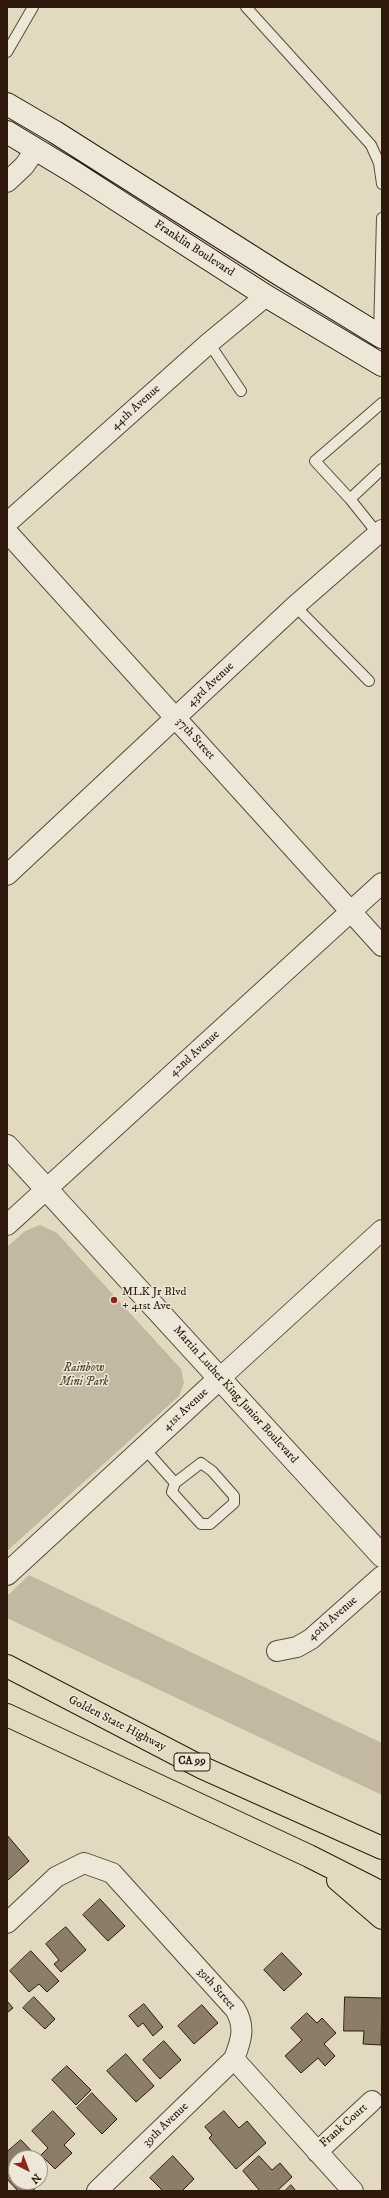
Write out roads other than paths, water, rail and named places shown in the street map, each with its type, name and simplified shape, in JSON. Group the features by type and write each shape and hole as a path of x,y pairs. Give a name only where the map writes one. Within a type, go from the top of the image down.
{"highway":[{"name":"Golden State Highway","path":"7,1666 203,1768 382,1848"},
{"path":"7,1715 309,1856 382,1893"},
{"path":"309,1856 382,1918"}],"main road":[{"name":"Franklin Boulevard","path":"7,104 55,132 380,336"},
{"path":"7,116 11,121 100,172 126,206"},
{"name":"Franklin Boulevard","path":"7,132 266,296 382,365"},
{"name":"Martin Luther King Junior Boulevard","path":"7,1146 382,1556"},
{"name":"41st Avenue","path":"7,1574 220,1378"}],"street":[{"path":"7,182 24,166 36,149"},
{"name":"44th Avenue","path":"7,523 209,343 266,296"},
{"name":"37th Street","path":"7,532 382,946"},
{"name":"43rd Avenue","path":"7,875 295,606 380,532"},
{"name":"42nd Avenue","path":"7,1226 382,883"},
{"name":"41st Avenue","path":"220,1378 382,1230"},
{"name":"40th Avenue","path":"278,1651 297,1647 311,1639 382,1576"},
{"name":"39th Street","path":"7,1923 56,1877 84,1863 112,1873 235,2009 240,2017 242,2030 234,2059"},
{"path":"234,2059 353,2191"},
{"name":"39th Avenue","path":"99,2190 234,2059"},
{"name":"Frank Court","path":"317,2152 372,2101"}],"lane":[{"path":"7,52 34,7"},
{"path":"246,7 371,145 379,163 382,184"},
{"path":"380,336 382,218"},
{"path":"209,343 241,391"},
{"path":"380,532 315,461 382,403"},
{"path":"350,499 382,470"},
{"path":"295,606 369,681"},
{"path":"144,1448 175,1483"},
{"path":"201,1463 212,1471 234,1496 234,1503 210,1524 201,1524 172,1492 175,1483 201,1463"}],"place":[{"name":"MLK Jr Blvd + 41st Ave","path":"114,1300"}],"park label":[{"name":"Rainbow Mini Park","path":"84,1376"}]}
